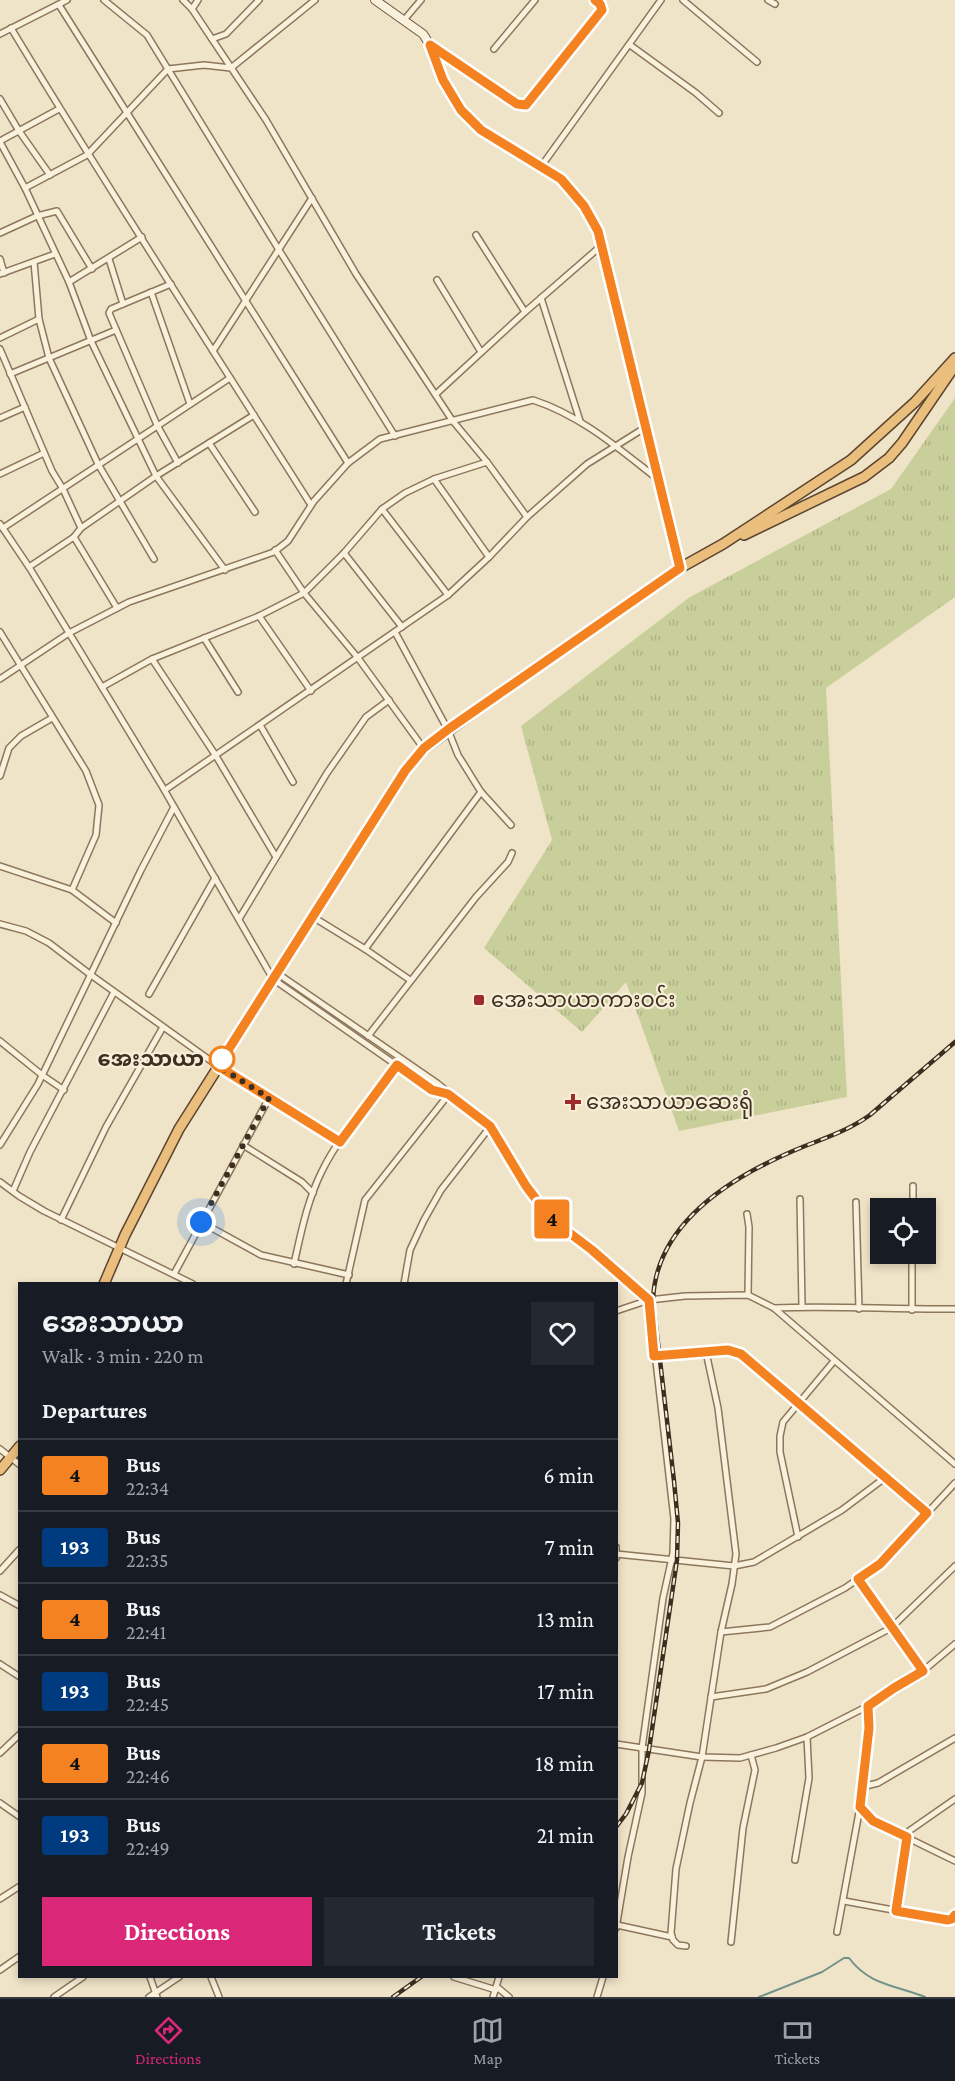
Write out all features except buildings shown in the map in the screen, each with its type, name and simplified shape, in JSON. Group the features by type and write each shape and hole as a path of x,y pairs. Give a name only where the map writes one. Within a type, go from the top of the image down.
{"highway":[{"path":"723,544 851,460 915,402 955,358"},
{"path":"105,1282 179,1129 405,771 424,748 680,568 723,544 856,481 877,468 902,443 955,365"},
{"path":"0,1470 18,1449"}],"main road":[{"path":"375,0 423,34 430,45 443,80 461,110 481,130 561,179 584,206 598,231 680,568"}],"street":[{"path":"0,34 67,0"},
{"path":"104,0 147,35 395,436"},
{"path":"183,0 192,9 266,120 356,274 452,420 527,516"},
{"path":"192,9 198,0"},
{"path":"212,39 226,34 259,0"},
{"path":"25,188 87,155 168,69 204,65 231,68 315,0"},
{"path":"404,20 421,0"},
{"path":"494,49 533,0"},
{"path":"430,45 517,104 526,105 602,10 600,4 595,0"},
{"path":"540,168 661,0"},
{"path":"683,0 757,62"},
{"path":"768,0 775,4"},
{"path":"59,5 348,463"},
{"path":"11,28 87,155 142,237 311,506"},
{"path":"630,45 696,93 719,113"},
{"path":"0,99 50,175"},
{"path":"59,109 0,141 69,282 91,341 137,440 156,476 225,570"},
{"path":"213,351 312,198"},
{"path":"0,233 38,216 58,212 92,269"},
{"path":"476,235 525,312"},
{"path":"69,282 142,237"},
{"path":"436,394 602,245"},
{"path":"0,259 2,273 55,254"},
{"path":"109,259 123,304"},
{"path":"34,262 39,319 49,358 98,464 154,560"},
{"path":"437,280 481,352"},
{"path":"171,284 111,309 109,313 157,425 178,463"},
{"path":"151,292 190,404"},
{"path":"541,298 580,421"},
{"path":"0,338 39,319"},
{"path":"10,374 116,330"},
{"path":"0,349 44,453 81,528"},
{"path":"230,378 63,489 2,526 165,790 239,919 275,976 432,1090 448,1094"},
{"path":"0,679 69,633 129,602 225,570 275,550 288,541 311,506 348,463 380,439 533,400 554,407 580,421 659,480"},
{"path":"0,409 2,418 25,408"},
{"path":"29,567 74,537 81,528 156,476 254,415"},
{"path":"165,790 448,596 527,516 587,464 646,427"},
{"path":"209,443 255,512"},
{"path":"0,474 44,453"},
{"path":"102,687 152,659 259,616 304,593 344,553 382,509 405,493 434,479 487,462"},
{"path":"434,479 489,557"},
{"path":"382,509 448,596"},
{"path":"74,537 117,608"},
{"path":"275,550 304,593 358,658 424,748"},
{"path":"344,553 402,627"},
{"path":"259,616 311,691"},
{"path":"0,632 86,771 99,804 96,835 72,890"},
{"path":"395,632 448,730 458,755 481,792 511,825"},
{"path":"204,638 238,692"},
{"path":"152,659 216,756 276,857"},
{"path":"239,919 327,772 366,717 389,700"},
{"path":"0,776 9,748 21,736 52,718"},
{"path":"260,726 293,782"},
{"path":"365,949 481,792"},
{"path":"0,1145 42,1075 174,807"},
{"path":"368,1036 476,897 508,862 512,854"},
{"path":"0,866 72,890 116,923"},
{"path":"149,994 215,878"},
{"path":"313,917 411,980"},
{"path":"0,924 26,932 49,943 218,1066 340,1142"},
{"path":"275,976 437,1083 490,1126 526,1186 551,1219 592,1250 649,1300 675,1519 642,1748 642,1793 632,1833 618,1921"},
{"path":"13,1191 30,1152 114,992"},
{"path":"61,1220 106,1127 163,1027"},
{"path":"0,1041 64,1090"},
{"path":"294,1264 308,1205 322,1171 340,1142 401,1058"},
{"path":"347,1282 365,1200 448,1094"},
{"path":"174,1274 269,1098"},
{"path":"404,1282 410,1250 424,1220 441,1190 490,1126"},
{"path":"243,1145 302,1182 313,1193"},
{"path":"0,1182 19,1196 61,1220 174,1274 184,1282"},
{"path":"913,1186 913,1198"},
{"path":"801,1199 802,1306"},
{"path":"856,1202 859,1309"},
{"path":"747,1214 749,1227 748,1295"},
{"path":"201,1222 261,1255 349,1275"},
{"path":"912,1264 912,1310"},
{"path":"618,1310 649,1300 685,1296 748,1295 774,1308 955,1464"},
{"path":"774,1308 802,1306 859,1309 955,1309"},
{"path":"654,1356 728,1350 741,1354 927,1513"},
{"path":"686,1946 678,1945 672,1936 676,1869 702,1757 721,1632 736,1554 718,1408 706,1352"},
{"path":"798,1537 780,1452 780,1436 783,1422 834,1361"},
{"path":"0,1449 18,1463"},
{"path":"618,1556 734,1566 754,1562 842,1510 886,1477"},
{"path":"721,1632 770,1627 858,1579 880,1564 955,1483"},
{"path":"0,1571 18,1551"},
{"path":"711,1697 766,1689 807,1672 891,1628 955,1566"},
{"path":"858,1579 923,1671"},
{"path":"0,1594 18,1605"},
{"path":"618,1744 702,1757 740,1758 751,1755 807,1737 868,1706 923,1671 955,1644"},
{"path":"0,1673 2,1666 18,1676"},
{"path":"837,1932 860,1807 869,1728 868,1706"},
{"path":"0,1753 18,1736"},
{"path":"795,1860 809,1778 807,1737"},
{"path":"862,1787 878,1783 955,1738"},
{"path":"731,1942 743,1828 754,1770 751,1755"},
{"path":"896,1911 909,1831 914,1825 955,1799"},
{"path":"0,1803 18,1816"},
{"path":"860,1807 873,1821 955,1861"},
{"path":"0,1899 18,1887"},
{"path":"844,1901 948,1920 955,1915"},
{"path":"618,1927 672,1936"},
{"path":"0,1970 18,1957"},
{"path":"54,1997 82,1978"},
{"path":"150,1978 156,1995"},
{"path":"149,1997 156,1995 178,1978"},
{"path":"211,1978 219,1997"},
{"path":"458,1978 496,1989 509,1997"},
{"path":"493,1997 499,1978"},
{"path":"597,1997 603,1978"}],"green space":[{"path":"955,398 955,597 826,688 847,1097 679,1131 626,982 582,1032 484,948 552,840 521,726 690,597 891,489"}],"waterway":[{"path":"759,1997 822,1972 844,1958 849,1958 866,1974 884,1984 925,1997"}],"railway":[{"path":"618,1824 642,1783 677,1560 678,1523 653,1300 658,1272 669,1246 685,1223 728,1185 779,1157 838,1133 870,1115 955,1042"},
{"path":"393,1997 420,1978"}],"bus line":[{"name":"4","path":"595,0 600,4 602,10 526,105 517,104 430,45 435,64 461,110 481,130 561,179 584,206 598,231 680,568 505,688 424,748 405,771 218,1066 340,1142 397,1065 432,1090 448,1094 490,1126 526,1186 551,1219 592,1250 649,1300 654,1356 728,1350 741,1354 927,1513 880,1564 858,1579 923,1671 868,1706 869,1728 860,1807 873,1821 907,1837 896,1911 948,1920 955,1915"}],"place":[{"name":"အေးသာယာကားဝင်း","path":"479,1000"},
{"name":"အေးသာယာ","path":"222,1059"},
{"name":"အေးသာယာဆေးရုံ","path":"573,1102"}],"route":[{"path":"201,1222 269,1098 218,1066 222,1059"}]}
